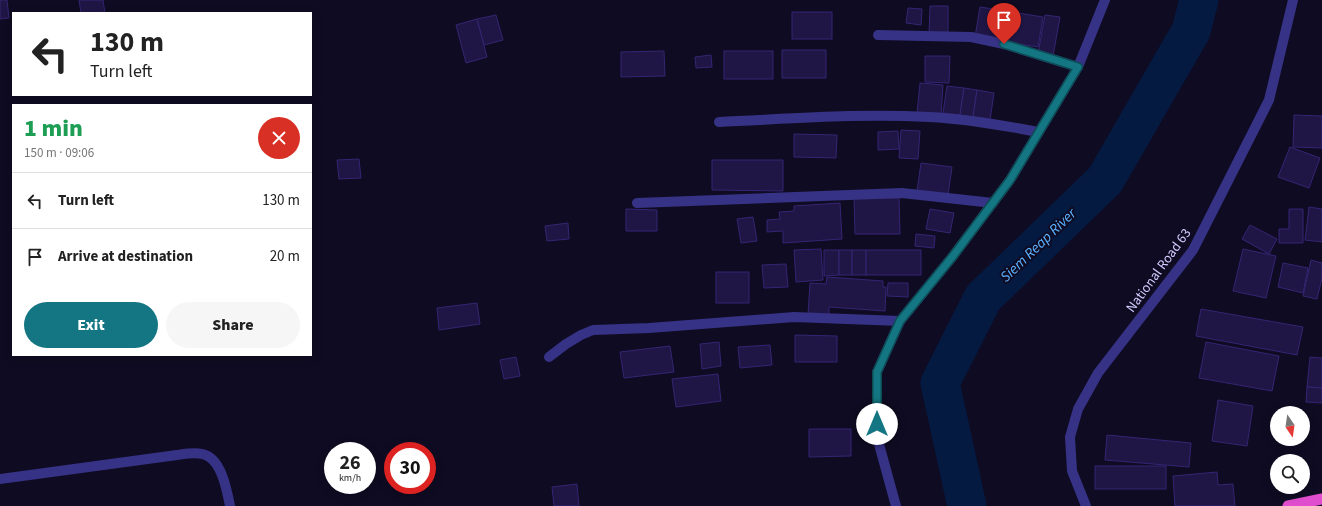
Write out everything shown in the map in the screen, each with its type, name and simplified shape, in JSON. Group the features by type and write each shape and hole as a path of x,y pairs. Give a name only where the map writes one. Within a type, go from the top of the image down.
{"highway":[{"path":"1288,506 1322,499"}],"street":[{"path":"896,506 877,437 877,372 900,321 953,256 1010,180 1078,67 1104,0"},
{"name":"National Road 63","path":"1086,506 1072,471 1070,437 1078,410 1098,373 1193,250 1269,100 1293,0"},
{"path":"878,35 971,37 1004,44 1078,67"},
{"path":"719,122 869,116 930,117 986,122 1038,132"},
{"path":"637,203 902,193 993,203"},
{"path":"549,357 566,344 593,330 648,328 794,317 900,321"},
{"path":"0,479 177,455 203,454 215,462 225,482 230,506"}],"building":[{"path":"0,0 7,0 9,18 0,19"},
{"path":"79,0 103,0 105,12 81,12"},
{"path":"930,6 948,6 948,35 929,35"},
{"path":"980,7 1006,11 1001,41 975,37"},
{"path":"908,8 922,9 921,25 906,23"},
{"path":"1006,11 1043,17 1038,47 1001,41"},
{"path":"792,12 832,12 832,39 792,39"},
{"path":"496,15 503,40 484,45 477,19"},
{"path":"1045,15 1060,17 1053,56 1038,54"},
{"path":"477,19 487,57 466,63 456,25"},
{"path":"782,50 826,50 826,78 782,78"},
{"path":"664,51 665,76 621,77 621,52"},
{"path":"724,51 773,51 773,79 724,79"},
{"path":"711,55 712,67 696,68 695,57"},
{"path":"925,56 950,56 949,83 925,82"},
{"path":"920,83 943,85 941,115 917,113"},
{"path":"947,86 964,88 960,115 943,113"},
{"path":"964,88 977,90 973,117 960,115"},
{"path":"977,90 994,93 990,120 973,117"},
{"path":"1294,115 1322,116 1322,148 1293,147"},
{"path":"901,130 920,131 918,159 899,158"},
{"path":"898,131 899,149 878,150 878,132"},
{"path":"794,134 837,135 836,158 794,157"},
{"path":"1290,147 1320,158 1309,188 1278,177"},
{"path":"359,159 361,178 339,179 337,160"},
{"path":"712,160 783,160 783,191 712,190"},
{"path":"921,163 952,167 948,195 917,191"},
{"path":"854,198 899,198 900,234 855,234"},
{"path":"840,203 842,239 783,243 783,231 767,232 767,220 780,219 779,212 794,211 794,206"},
{"path":"1309,207 1322,209 1322,242 1305,240"},
{"path":"626,209 657,210 657,231 626,231"},
{"path":"930,209 954,213 950,233 926,229"},
{"path":"1289,209 1303,209 1303,243 1279,243 1279,229 1289,229"},
{"path":"753,217 757,241 741,243 737,219"},
{"path":"568,223 569,239 547,241 545,226"},
{"path":"1250,225 1277,239 1269,254 1242,239"},
{"path":"916,234 935,236 934,248 915,246"},
{"path":"821,249 823,280 796,282 794,250"},
{"path":"1243,249 1276,256 1266,298 1233,291"},
{"path":"824,250 839,250 839,275 824,276"},
{"path":"839,250 852,250 852,275 839,275"},
{"path":"852,250 866,250 866,275 852,275"},
{"path":"866,250 921,250 921,275 866,275"},
{"path":"1311,260 1322,263 1322,278 1317,299 1303,296"},
{"path":"1283,263 1308,268 1303,293 1278,287"},
{"path":"786,264 788,287 764,288 762,265"},
{"path":"716,272 749,272 749,303 716,303"},
{"path":"827,277 883,281 883,287 886,287 885,311 829,307 829,316 808,315 810,283 826,284"},
{"path":"888,283 908,283 908,297 887,296"},
{"path":"477,303 480,324 439,330 437,308"},
{"path":"1201,309 1303,327 1297,355 1196,336"},
{"path":"795,335 837,336 837,362 795,362"},
{"path":"719,342 721,366 702,369 700,344"},
{"path":"1206,342 1279,356 1272,391 1199,378"},
{"path":"770,345 772,365 740,368 738,347"},
{"path":"670,346 674,372 624,378 620,352"},
{"path":"516,357 520,376 504,379 500,360"},
{"path":"1310,357 1322,358 1322,388 1307,387"},
{"path":"718,374 721,401 676,407 672,379"},
{"path":"1307,387 1322,388 1322,403 1306,402"},
{"path":"1218,400 1253,406 1247,446 1212,441"},
{"path":"809,429 851,429 851,456 809,457"},
{"path":"1107,435 1191,443 1189,467 1105,460"},
{"path":"1095,466 1166,466 1166,489 1095,489"},
{"path":"1217,472 1218,485 1233,484 1235,506 1175,506 1173,476"},
{"path":"577,484 579,506 554,506 552,487"}],"waterway":[{"name":"Siem Reap River","path":"967,506 940,383 983,298 1105,180 1191,31 1199,0"}],"route":[{"path":"877,424 877,372 900,321 953,256 1010,180 1078,67 1004,44"}]}
